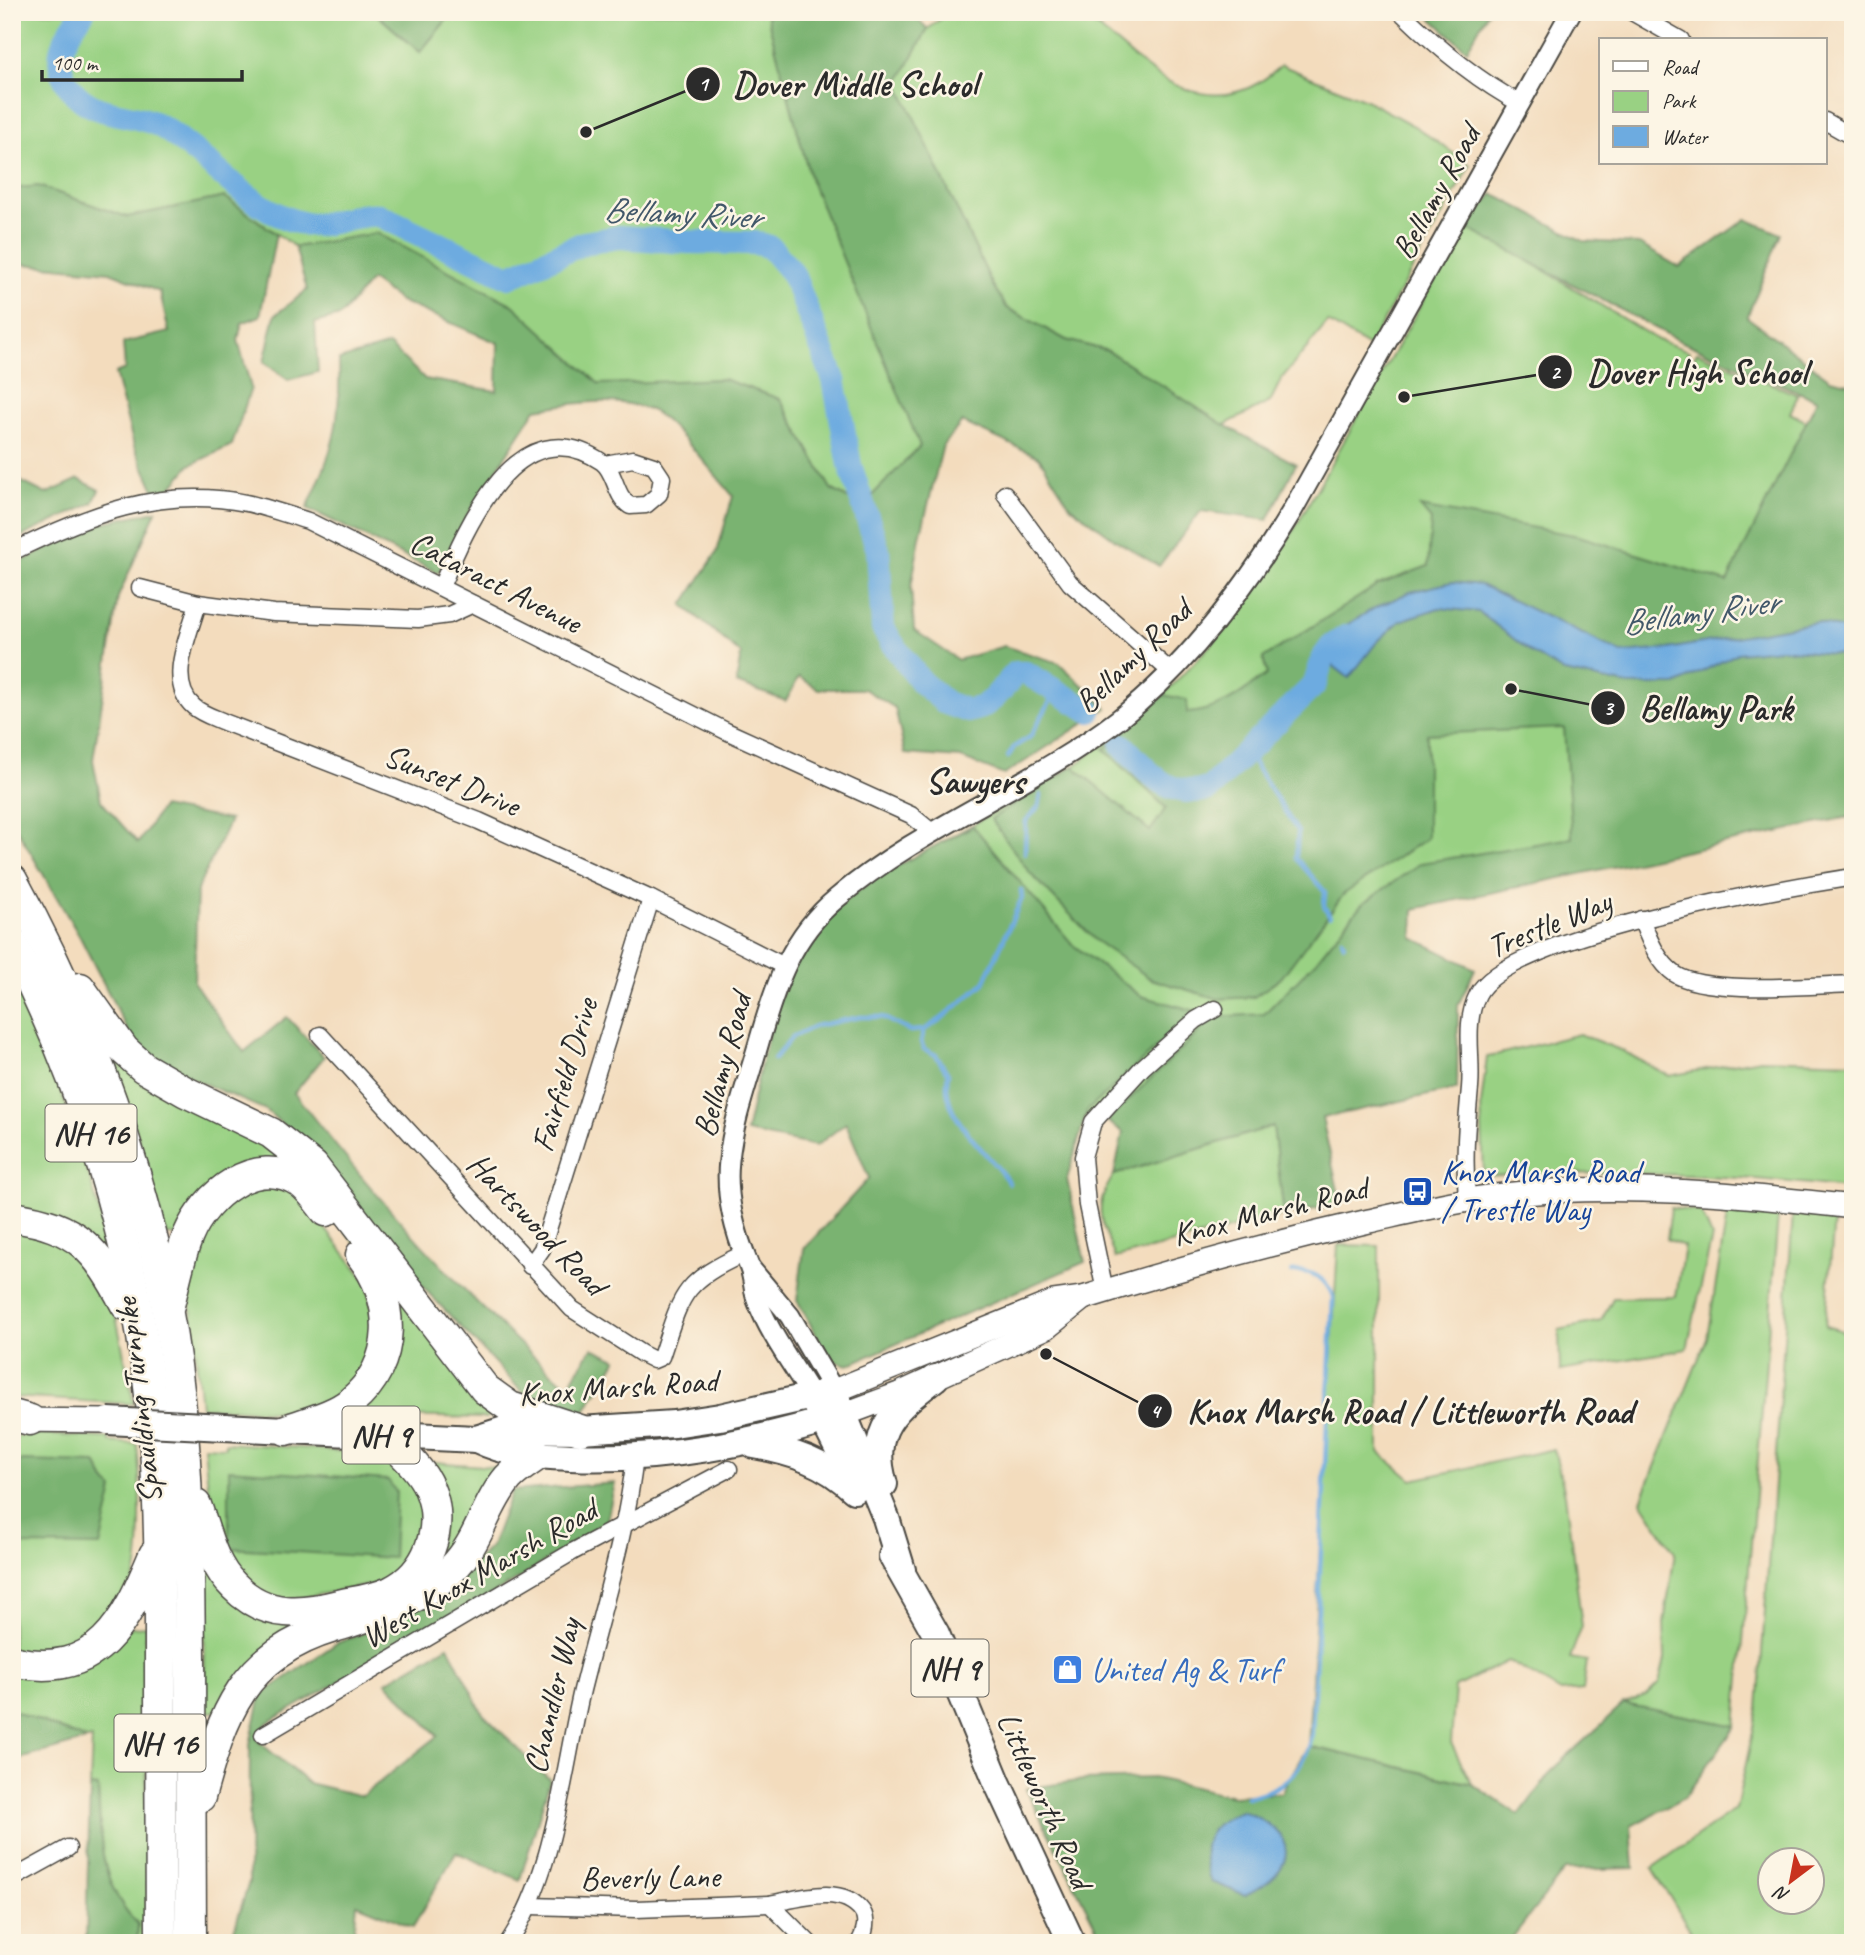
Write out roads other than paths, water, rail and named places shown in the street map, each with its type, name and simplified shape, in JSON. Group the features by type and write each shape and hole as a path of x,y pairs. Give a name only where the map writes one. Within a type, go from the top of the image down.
{"highway":[{"name":"Spaulding Turnpike","path":"12,880 41,932 91,1045 116,1113 148,1223 167,1312 180,1397 187,1478 191,1943"},
{"path":"41,932 134,1059 186,1092 271,1133 313,1166 485,1389 510,1407 580,1430"},
{"name":"Spaulding Turnpike","path":"12,943 69,1070 104,1172 141,1333 156,1456 159,1544 161,1943"},
{"path":"167,1312 189,1234 217,1194 253,1174 271,1172 299,1182 311,1192 372,1270 386,1305 387,1340 376,1371 350,1403 286,1430"},
{"path":"12,1217 53,1225 84,1242 106,1267 141,1333"},
{"path":"187,1478 213,1556 234,1587 274,1611 292,1613 378,1597 398,1588 421,1566 431,1546 436,1523 430,1489 418,1469 384,1435"},
{"path":"191,1835 217,1735 229,1709 253,1676 268,1661 305,1638 390,1611 435,1584 470,1547 507,1480 538,1455"},
{"path":"12,1661 46,1665 65,1662 87,1653 113,1634 132,1607 159,1544"}],"main road":[{"name":"Knox Marsh Road","path":"476,1439 504,1452 635,1457 745,1443 1014,1317 1054,1302 1083,1298 1273,1243 1467,1200 1506,1194 1620,1191 1753,1197 1853,1207"},
{"name":"Knox Marsh Road","path":"18,1418 476,1439 507,1429 580,1430 708,1419 828,1405 935,1378 1047,1327 1083,1298"},
{"path":"935,1378 907,1399 888,1421 881,1436 878,1457 891,1506 922,1578 936,1634"},
{"name":"Littleworth Road","path":"828,1405 861,1497 936,1634 997,1782 1072,1943"},
{"name":"Littleworth Road","path":"828,1405 886,1518 902,1570"},
{"name":"NH 9","path":"745,1443 792,1452 812,1460 831,1470 861,1497"}],"street":[{"path":"1401,12 1443,49 1521,104"},
{"name":"Bellamy Road","path":"828,1405 790,1316 747,1261 731,1208 731,1145 771,998 795,943 820,913 862,878 933,833 1051,767 1122,716 1170,671 1212,625 1267,553 1571,12"},
{"path":"1632,12 1678,38"},
{"path":"1826,122 1853,137"},
{"path":"441,587 494,487 517,461 545,449 562,448 578,451 605,464"},
{"path":"1005,494 1070,583 1170,671"},
{"name":"Cataract Avenue","path":"12,552 96,513 151,501 197,499 245,503 308,521 726,731 911,815 933,833"},
{"path":"140,588 198,603 274,613 418,619 449,615 473,604"},
{"name":"Sunset Drive","path":"198,603 180,678 183,693 195,708 224,722 480,821 651,899 784,966"},
{"name":"Trestle Way","path":"1467,1200 1463,1153 1470,1089 1470,1026 1478,994 1487,980 1512,964 1642,919 1853,877"},
{"name":"Fairfield Drive","path":"530,1266 542,1249 651,899"},
{"path":"1642,919 1656,952 1674,973 1686,980 1717,986 1853,984"},
{"path":"1105,1291 1087,1205 1083,1157 1093,1122 1142,1068 1196,1020 1215,1009"},
{"name":"Hartswood Road","path":"320,1035 345,1058 530,1266 588,1321 654,1360 662,1357 687,1290 709,1269 747,1261"},
{"name":"Chandler Way","path":"508,1943 530,1906 555,1816 623,1524 635,1457"},
{"name":"West Knox Marsh Road","path":"263,1735 623,1524 729,1469"},
{"path":"12,1879 68,1848"},
{"name":"Beverly Lane","path":"530,1906 636,1909 770,1904 815,1895 835,1896 851,1901 864,1914 866,1926 859,1943"},
{"path":"770,1904 809,1943"}],"water":[{"path":"1452,582 1481,585 1622,653 1668,649 1817,622 1853,632 1853,656 1781,649 1738,653 1676,685 1628,685 1564,672 1532,653 1479,612 1439,608 1400,621 1377,642 1349,678 1323,658 1326,637 1375,608 1410,592"},
{"path":"1242,1811 1261,1819 1274,1829 1283,1840 1286,1851 1284,1863 1276,1874 1245,1895 1211,1882 1205,1858 1207,1838 1212,1830 1229,1816"}],"waterway":[{"name":"Bellamy River","path":"83,12 66,39 60,58 64,78 71,89 91,106 162,127 246,195 282,217 311,225 379,215 509,277 584,243 619,237 756,243 770,247 793,274 834,380 850,465 878,550 883,628 892,643 921,682 946,703 968,711 982,707 994,698 1016,673 1026,673 1090,711"},
{"name":"Bellamy River","path":"1122,745 1151,774 1170,787 1194,791 1209,789 1315,684 1323,658 1331,647 1347,636"},
{"path":"1008,757 1014,747 1030,737 1056,691"},
{"path":"1248,754 1298,832 1296,858 1325,892 1324,906 1330,916"},
{"path":"1025,853 1026,821 1039,806 1041,795"},
{"path":"774,1059 792,1037 815,1026 860,1017 882,1017 910,1031 924,1030 941,1019 984,983 1022,898 1021,890"},
{"path":"1342,939 1344,944"},
{"path":"924,1030 921,1042 924,1049 936,1055 948,1074 947,1090 958,1119 1009,1183"},
{"path":"1247,1797 1272,1789 1290,1778 1303,1760 1312,1735 1333,1297 1323,1280 1306,1272 1292,1272"}],"place":[{"name":"Dover Middle School","path":"586,132"},
{"name":"Dover High School","path":"1404,397"},
{"name":"Bellamy Park","path":"1511,689"},
{"name":"Knox Marsh Road / Trestle Way","path":"1418,1191"},
{"name":"Knox Marsh Road / Littleworth Road","path":"1046,1354"},
{"name":"United Ag & Turf","path":"1068,1670"}],"district":[{"name":"Sawyers","path":"975,781"}]}
